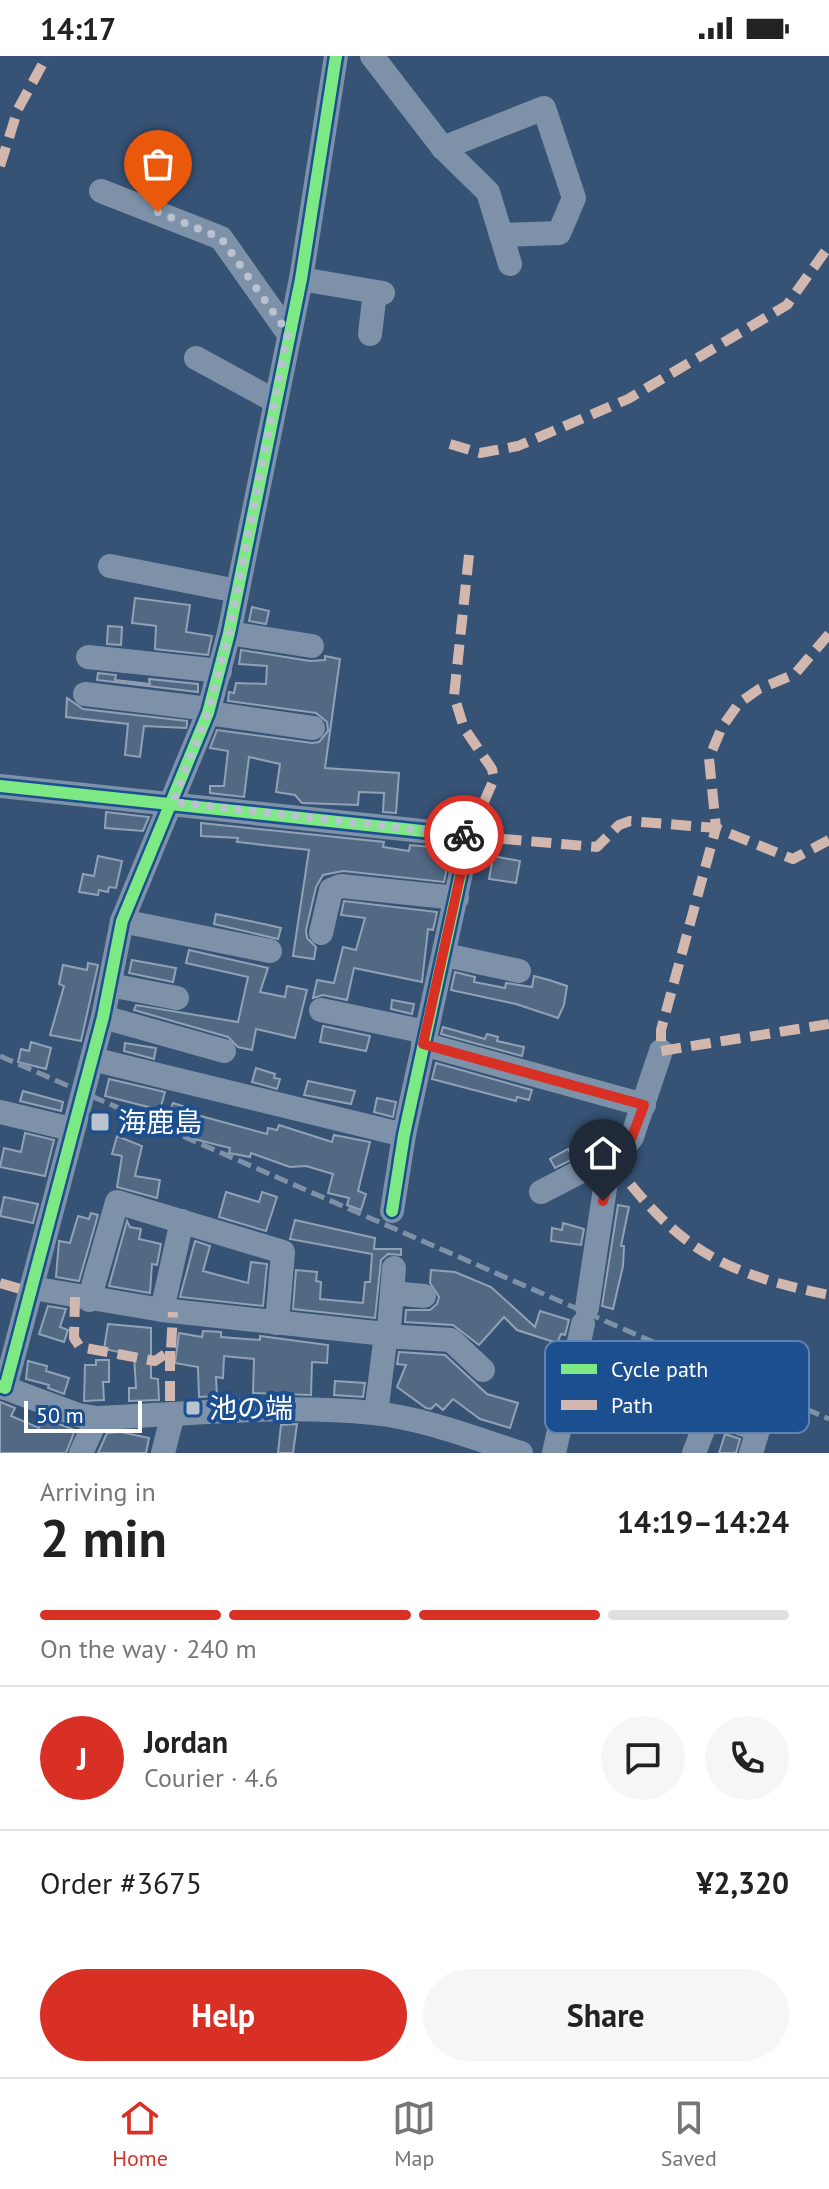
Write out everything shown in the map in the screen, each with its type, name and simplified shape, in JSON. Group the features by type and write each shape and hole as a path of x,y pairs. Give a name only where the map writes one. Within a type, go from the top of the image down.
{"street":[{"path":"336,56 301,279 220,671 209,711 122,921 103,1017 71,1129 32,1288 2,1387 78,1415 97,1418 318,1409 376,1413 439,1427 521,1453"},
{"path":"372,56 443,148 488,192 510,264"},
{"path":"443,148 544,108 574,198 559,233 501,235"},
{"path":"101,191 221,238 288,333"},
{"path":"301,279 379,292 370,334"},
{"path":"196,358 275,401"},
{"path":"110,566 237,591"},
{"path":"229,633 312,646"},
{"path":"88,657 220,671"},
{"path":"85,694 313,728"},
{"path":"0,786 173,802 469,836 404,1135 392,1211"},
{"path":"321,933 331,890 341,886 457,898"},
{"path":"122,921 270,951"},
{"path":"445,955 519,971"},
{"path":"110,985 177,998"},
{"path":"321,1010 644,1105"},
{"path":"103,1017 224,1051"},
{"path":"579,1341 607,1175 632,1137 661,1051"},
{"path":"92,1059 404,1135"},
{"path":"0,1112 71,1129"},
{"path":"541,1192 622,1150"},
{"path":"89,1300 117,1202 283,1252 277,1323"},
{"path":"162,1310 182,1221"},
{"path":"376,1413 384,1336 389,1328 394,1268"},
{"path":"32,1288 162,1310 384,1336 451,1340 483,1370"},
{"path":"392,1293 424,1296"},
{"path":"163,1453 173,1414"},
{"path":"81,1453 97,1418"},
{"path":"554,1453 559,1433"},
{"path":"694,1453 702,1433"},
{"path":"751,1453 757,1433"}],"building":[{"path":"135,598 190,605 186,632 212,636 208,655 155,649 156,626 132,623"},
{"path":"252,607 269,611 266,624 249,621"},
{"path":"108,626 122,627 121,645 107,644"},
{"path":"241,650 310,661 325,660 325,656 340,659 325,768 399,773 396,813 383,812 384,793 359,792 358,805 302,803 295,795 276,792 280,764 249,757 244,797 210,793 210,786 224,786 228,751 210,748 217,730 312,743 319,742 328,731 327,722 316,713 228,701 229,692 234,693 236,683 266,684 267,666 239,664"},
{"path":"98,673 116,675 115,680 150,684 149,679 198,684 198,692 97,680"},
{"path":"67,698 83,709 187,721 187,725 186,728 144,726 140,757 125,755 128,724 66,717"},
{"path":"106,812 149,817 143,831 105,828"},
{"path":"201,823 384,842 383,847 409,851 410,845 451,849 444,882 343,871 323,875 316,887 306,930 307,938 316,947 314,959 293,956 309,850 237,842 238,838 201,836"},
{"path":"98,856 122,861 116,888 109,887 108,892 99,890 98,895 79,892 83,874 94,876"},
{"path":"493,856 520,861 516,883 489,879"},
{"path":"344,901 437,912 433,930 428,929 422,982 354,968 347,1000 323,995 313,998 317,980 334,983 343,947 356,950 365,918 341,915"},
{"path":"216,914 281,928 278,939 214,924"},
{"path":"189,950 268,968 260,992 285,997 287,986 307,990 295,1038 256,1029 252,1050 238,1047 228,1037 134,1010 136,1005 238,1022 248,977 186,963"},
{"path":"132,960 176,968 173,982 129,973"},
{"path":"88,963 98,965 81,1041 50,1035 64,986 59,984 63,965 87,970"},
{"path":"455,972 475,977 474,982 505,988 506,983 532,987 534,976 549,980 567,986 564,1005 558,1018 516,1004 451,990"},
{"path":"392,1000 414,1004 412,1014 391,1009"},
{"path":"323,1026 370,1036 366,1051 320,1042"},
{"path":"443,1027 485,1039 487,1034 498,1037 497,1041 524,1047 522,1056 441,1034"},
{"path":"31,1042 51,1048 46,1069 18,1062 21,1049 29,1051"},
{"path":"125,1043 156,1048 154,1059 124,1051"},
{"path":"436,1063 532,1090 529,1100 517,1097 516,1101 432,1079"},
{"path":"256,1068 275,1074 274,1078 280,1079 277,1089 252,1082"},
{"path":"109,1079 165,1092 160,1110 105,1096"},
{"path":"308,1081 355,1091 351,1104 304,1095"},
{"path":"23,1091 63,1102 61,1111 20,1101"},
{"path":"377,1098 396,1102 393,1117 374,1112"},
{"path":"173,1103 198,1111 197,1115 267,1134 268,1128 277,1130 279,1125 332,1142 334,1135 370,1142 358,1191 366,1194 361,1210 347,1205 349,1198 328,1193 333,1174 306,1166 290,1167 251,1153 250,1157 229,1153 230,1148 194,1139 195,1134 165,1124"},
{"path":"25,1133 54,1140 45,1176 0,1167 4,1148 21,1152"},
{"path":"117,1136 142,1146 135,1176 160,1180 157,1198 117,1187 122,1156 112,1154"},
{"path":"568,1149 573,1159 555,1168 550,1159"},
{"path":"226,1192 259,1202 262,1192 277,1197 266,1231 219,1217"},
{"path":"4,1197 38,1204 33,1223 0,1216"},
{"path":"618,1205 629,1207 621,1246 624,1246 623,1266 613,1309 602,1306"},
{"path":"91,1213 98,1215 79,1281 56,1277 59,1241 70,1243 78,1216 89,1219"},
{"path":"295,1220 375,1238 374,1249 401,1249 401,1255 388,1254 381,1260 375,1318 293,1309 296,1270 317,1272 316,1281 321,1282 320,1299 363,1303 365,1282 370,1282 372,1254 290,1239"},
{"path":"127,1221 130,1227 141,1229 139,1239 161,1244 157,1265 152,1264 150,1293 109,1286"},
{"path":"563,1223 584,1229 581,1245 551,1241 552,1228 562,1230"},
{"path":"195,1241 210,1246 203,1271 248,1283 251,1262 267,1264 263,1306 180,1297"},
{"path":"431,1270 455,1272 491,1287 535,1327 540,1311 569,1320 565,1335 561,1334 558,1341 551,1341 517,1330 504,1317 479,1345 453,1325 405,1322 406,1310 430,1310 437,1304 439,1297 430,1283"},
{"path":"48,1306 66,1309 60,1327 68,1330 64,1342 39,1334"},
{"path":"108,1324 151,1328 151,1378 158,1379 159,1400 129,1401 129,1388 136,1388 134,1355 104,1349"},
{"path":"203,1331 221,1332 221,1337 260,1340 260,1336 328,1345 327,1363 312,1362 311,1395 253,1393 254,1359 224,1356 223,1378 216,1377 217,1396 199,1397 198,1367 175,1363 179,1333 202,1337"},
{"path":"399,1352 445,1355 487,1394 518,1403 510,1428 480,1419 453,1399 443,1410 436,1404 431,1409 426,1408 397,1387 406,1365 397,1364"},
{"path":"96,1360 109,1360 109,1382 103,1382 104,1400 84,1401 85,1365 96,1365"},
{"path":"28,1361 47,1366 46,1371 69,1378 64,1394 48,1388 49,1385 26,1379"},
{"path":"335,1381 365,1383 363,1397 334,1395"},
{"path":"0,1402 15,1408 11,1416 39,1428 43,1418 75,1430 66,1453 0,1453"},
{"path":"297,1424 293,1453 278,1453 281,1425"},
{"path":"121,1432 149,1438 146,1453 98,1453 107,1433"},
{"path":"725,1434 740,1439 736,1453 719,1453"}],"railway":[{"path":"0,1056 651,1341"},
{"path":"809,1410 829,1419"}],"marked path":[{"path":"0,166 18,109 47,56"},
{"path":"450,444 480,453 518,446 628,399 787,305 829,246"},
{"path":"469,555 454,696 464,728 492,769 494,779 469,836 597,847 619,825 630,821 716,828 793,859 829,840"},
{"path":"829,634 795,674 759,689 739,703 722,727 709,758 716,828 661,1030 661,1051 829,1024"},
{"path":"612,1161 659,1216 705,1253 759,1277 829,1295"},
{"path":"0,1283 31,1292"},
{"path":"75,1297 74,1338 80,1347 155,1361 171,1350 173,1312"},
{"path":"170,1351 170,1406"}],"cycle path":[{"path":"0,1386 5,1388 103,1017 122,921 208,713 229,633 301,279 336,56"},
{"path":"0,786 469,836 404,1135 392,1211"}],"way so far":[{"path":"158,212 221,238 288,333 229,633 209,709 173,802 464,835"}],"place":[{"name":"海鹿島","path":"100,1122"},
{"name":"池の端","path":"193,1408"}],"route":[{"path":"464,835 469,836 423,1044 644,1105 632,1137 612,1161 603,1201"}]}
